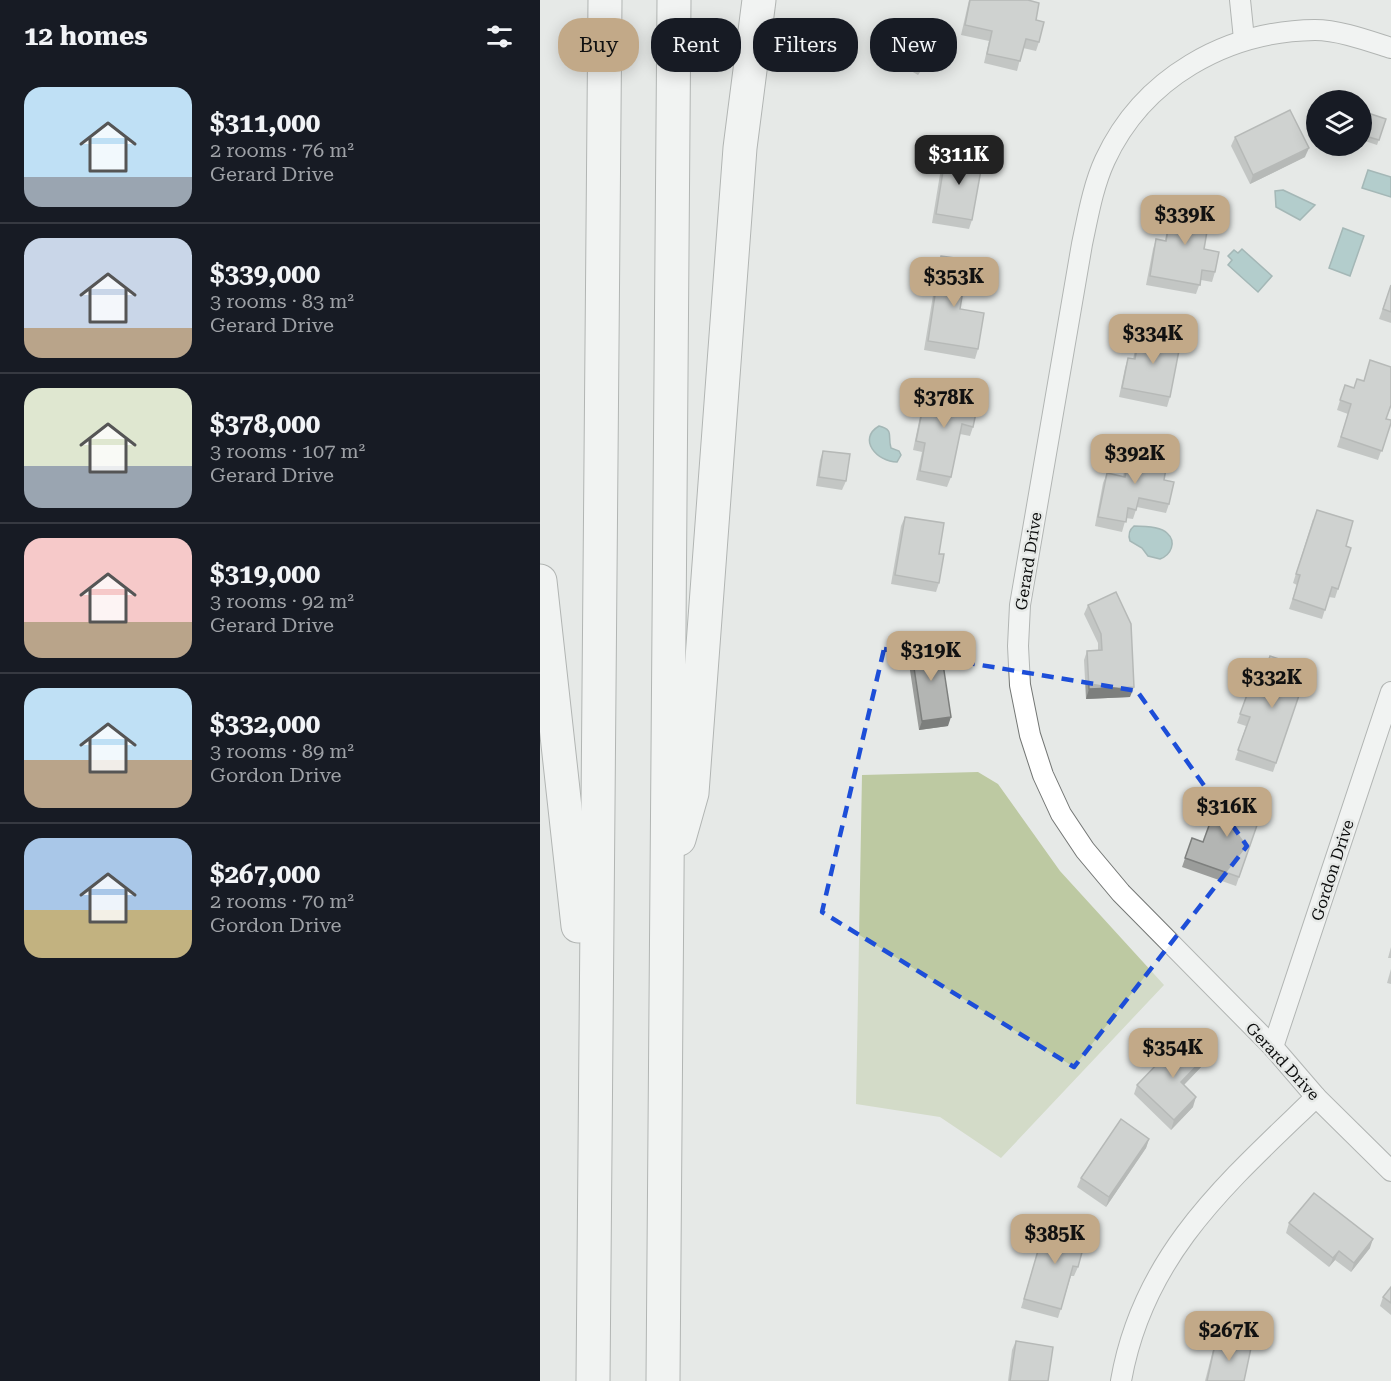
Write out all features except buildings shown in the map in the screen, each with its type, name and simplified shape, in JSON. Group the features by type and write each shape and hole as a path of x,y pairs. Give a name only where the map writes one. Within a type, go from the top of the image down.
{"highway":[{"path":"592,1381 604,0"},
{"path":"663,1381 674,0"},
{"path":"667,882 692,794 740,148 759,0"},
{"path":"540,585 594,1074"}],"street":[{"path":"1240,0 1244,39"},
{"name":"Gerard Drive","path":"1391,48 1362,39 1317,30 1244,39 1205,56 1170,78 1137,108 1117,136 1104,161 1093,195 1082,244 1020,605 1018,645 1020,685 1030,735 1043,775 1061,814 1085,850 1121,893 1273,1047 1316,1097 1391,1171"},
{"name":"Gordon Drive","path":"1273,1047 1391,692"},
{"path":"1121,1381 1137,1321 1162,1268 1196,1219 1235,1175 1316,1097"}],"highlighted area":[{"path":"884,649 1137,691 1247,846 1074,1067 822,912"}],"green space":[{"path":"978,772 998,784 1060,871 1164,985 1001,1158 940,1117 856,1104 862,775"}],"water":[{"path":"1368,170 1391,177 1391,197 1362,188"},
{"path":"1283,190 1315,205 1300,220 1276,207 1275,191"},
{"path":"1343,228 1364,236 1350,276 1329,268"},
{"path":"1242,249 1272,276 1258,292 1228,265 1232,260 1228,256 1234,250 1238,253"},
{"path":"879,426 887,429 891,448 899,451 901,455 897,462 883,458 872,449 870,437"},
{"path":"1134,526 1151,527 1167,533 1172,540 1170,551 1160,559 1148,556 1142,548 1130,541 1129,533"}]}
